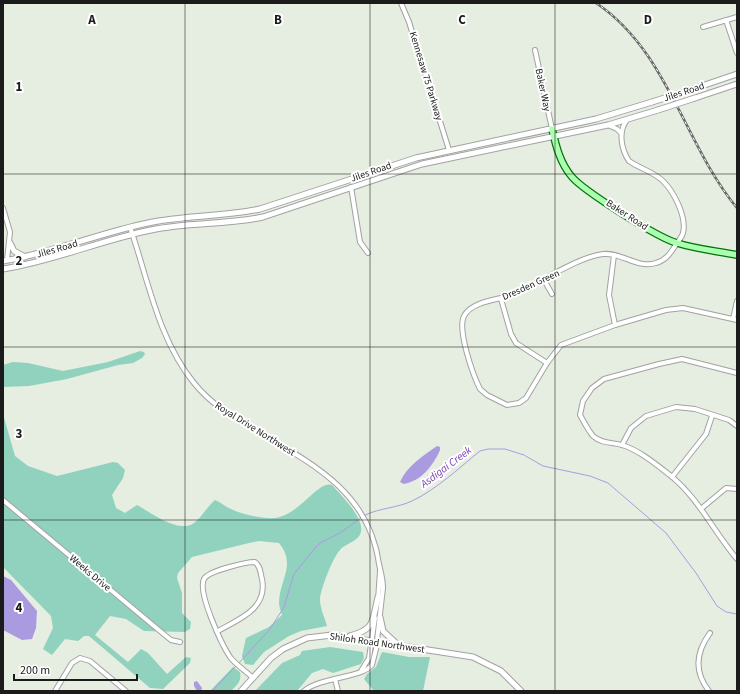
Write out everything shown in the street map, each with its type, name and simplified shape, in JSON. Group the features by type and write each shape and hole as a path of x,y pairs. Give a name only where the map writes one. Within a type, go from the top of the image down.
{"main road":[{"name":"Baker Road","path":"552,129 553,137 564,165 578,183 656,234 676,243 737,254"}],"street":[{"name":"Kennesaw 75 Parkway","path":"401,3 410,22 449,150"},
{"path":"703,27 737,17"},
{"path":"726,20 737,53"},
{"name":"Baker Way","path":"535,50 552,129"},
{"name":"Jiles Road","path":"5,260 28,257 130,227 175,218 226,215 260,209 399,162 610,116 737,74"},
{"name":"Jiles Road","path":"3,269 47,260 133,235 177,226 249,220 422,164 608,125 737,84"},
{"path":"621,133 622,126 627,120"},
{"path":"608,125 617,129 621,133"},
{"name":"Dresden Green","path":"621,133 624,150 629,161 662,180 668,186 682,215 684,227 682,236 668,256 651,264 640,264 614,255 605,254 590,257 501,299 472,308 466,313 462,322 461,330 478,385 482,391 507,405 519,403 526,398 547,363 561,345 615,325 678,308 735,320"},
{"path":"351,187 360,242 368,253"},
{"path":"3,208 10,232 10,244 5,260"},
{"name":"Royal Drive Northwest","path":"130,227 167,338 181,366 194,384 217,406 325,473 340,486 356,504 368,524 378,554 383,579 380,617 374,642"},
{"path":"10,244 12,250 18,254 28,257"},
{"path":"614,255 609,295 615,325"},
{"path":"544,280 552,294"},
{"path":"501,299 511,334 516,343 547,363"},
{"path":"735,320 737,301"},
{"path":"737,373 682,359 604,379 592,388 583,401 580,415 593,436 607,444 622,445 645,457 672,477 702,508 725,545 737,559"},
{"path":"622,445 631,428 646,416 676,407 695,409 712,416 729,420 737,426"},
{"path":"672,477 706,434 712,416"},
{"path":"702,508 726,488 737,488"},
{"name":"Weeks Drive","path":"3,500 156,628 171,640 180,642"},
{"path":"218,631 252,612 258,606 263,583 260,568 255,562 211,573 204,578 202,584 207,608 218,631 230,656 253,678"},
{"name":"Royal Drive Northwest","path":"374,642 380,570"},
{"path":"348,637 364,632 370,627 378,597"},
{"path":"380,617 383,631 399,645"},
{"path":"708,691 698,673 698,657 704,641 710,633"},
{"name":"Shiloh Road Northwest","path":"241,691 277,653 298,641 325,636 348,637 478,659 501,671 521,691"},
{"path":"304,691 313,685 368,669 372,665 374,642"},
{"path":"55,691 72,663 80,658 85,658 90,661 126,691"},
{"path":"335,679 338,691"}],"shaded area":[{"path":"140,351 144,352 145,354 142,358 133,363 118,365 67,379 29,386 3,387 3,365 13,362 28,363 63,371 108,362"},
{"path":"3,414 15,456 28,466 57,476 113,462 118,463 125,470 123,478 112,495 116,508 125,513 137,505 165,521 181,526 188,526 194,523 215,500 235,511 244,514 263,518 278,518 297,508 319,489 326,485 332,485 349,504 357,516 360,522 361,532 354,541 343,547 337,554 324,582 320,603 327,626 301,631 289,636 264,652 253,665 245,664 242,656 246,638 269,627 282,615 279,603 286,573 287,558 279,543 259,541 192,557 178,573 177,578 182,593 182,613 191,622 190,629 185,632 144,631 126,619 110,616 95,635 128,662 141,649 148,653 167,674 186,657 191,658 190,663 163,689 150,688 89,636 84,636 78,641 65,639 52,655 43,649 53,628 51,616 3,567"},
{"path":"437,446 440,447 440,450 434,462 426,472 416,480 404,484 400,482 411,466"},
{"path":"3,576 11,580 37,611 36,628 32,639 22,640 3,630"},
{"path":"330,647 363,652 364,658 361,664 333,673 323,669 312,673 297,691 255,691 282,663 300,655 302,651"},
{"path":"382,652 409,657 430,657 423,691 374,691 364,679 367,674 376,667"},
{"path":"233,667 240,672 240,680 235,687 231,691 210,691"},
{"path":"197,681 202,688 201,691 197,691 194,686 194,682"}],"waterway":[{"name":"Asdigai Creek","path":"365,515 412,501 430,491 480,451 488,449 505,449 524,455 543,466 590,476 608,483 666,533 696,573 717,606 726,612 737,614"},
{"name":"Asdigai Creek","path":"239,663 270,629 284,607 294,574 315,548 320,543 340,533 362,517"},
{"name":"Asdigai Creek","path":"212,691 237,665"}],"railway":[{"path":"596,3 621,23 641,46 674,100 703,156 719,183 737,208"}]}
